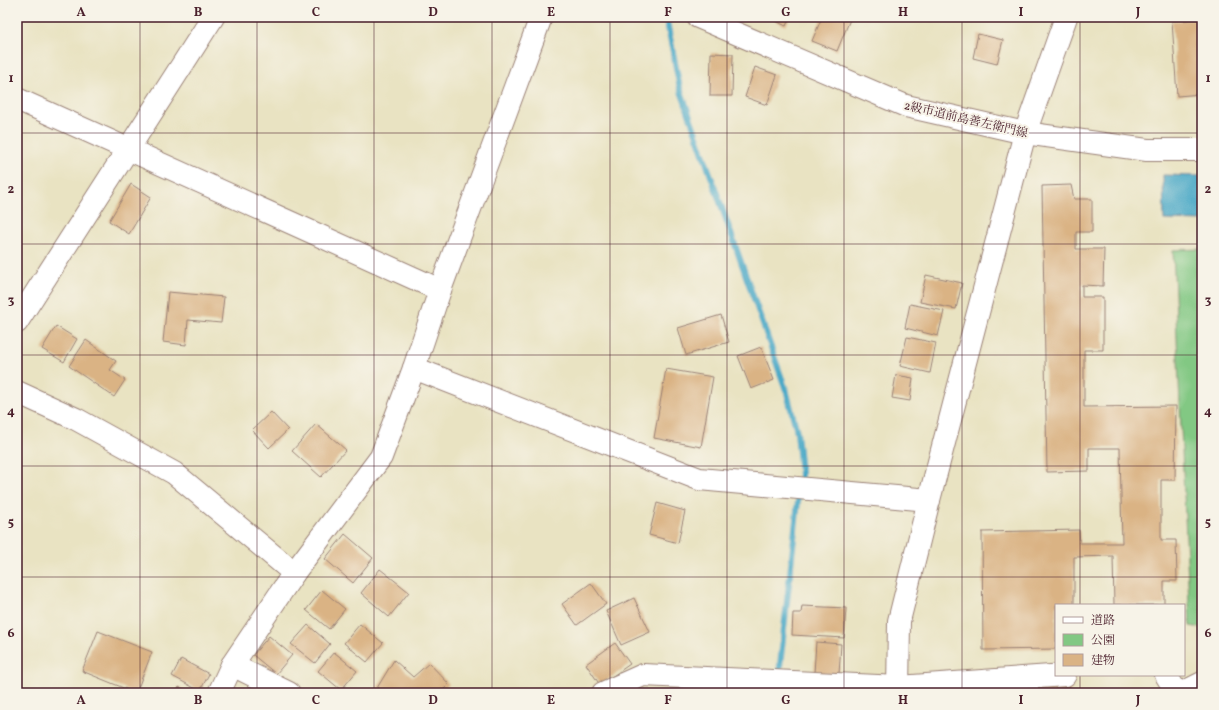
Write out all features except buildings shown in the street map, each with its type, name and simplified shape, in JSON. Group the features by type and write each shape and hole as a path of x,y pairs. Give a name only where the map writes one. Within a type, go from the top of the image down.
{"street":[{"path":"17,322 213,17"},
{"path":"219,693 232,665 294,573 381,457 414,368 440,290 541,17"},
{"name":"2級市道前島善左衛門線","path":"698,17 906,106 1025,133 1147,150 1202,150"},
{"path":"899,690 900,621 929,500 1025,133 1066,17"},
{"path":"17,99 440,290"},
{"path":"414,368 699,479 929,500"},
{"path":"17,392 76,419 174,472 294,573"},
{"path":"232,665 289,693"},
{"path":"603,693 643,675 899,690 1055,676"},
{"path":"1167,676 1176,693"},
{"path":"1182,693 1202,683"}],"green space":[{"path":"1202,249 1202,628 1190,626 1173,250"}],"water":[{"path":"1163,175 1202,176 1202,221 1164,220"}],"waterway":[{"path":"666,17 680,88 787,393 797,432 801,474 777,693"}]}
